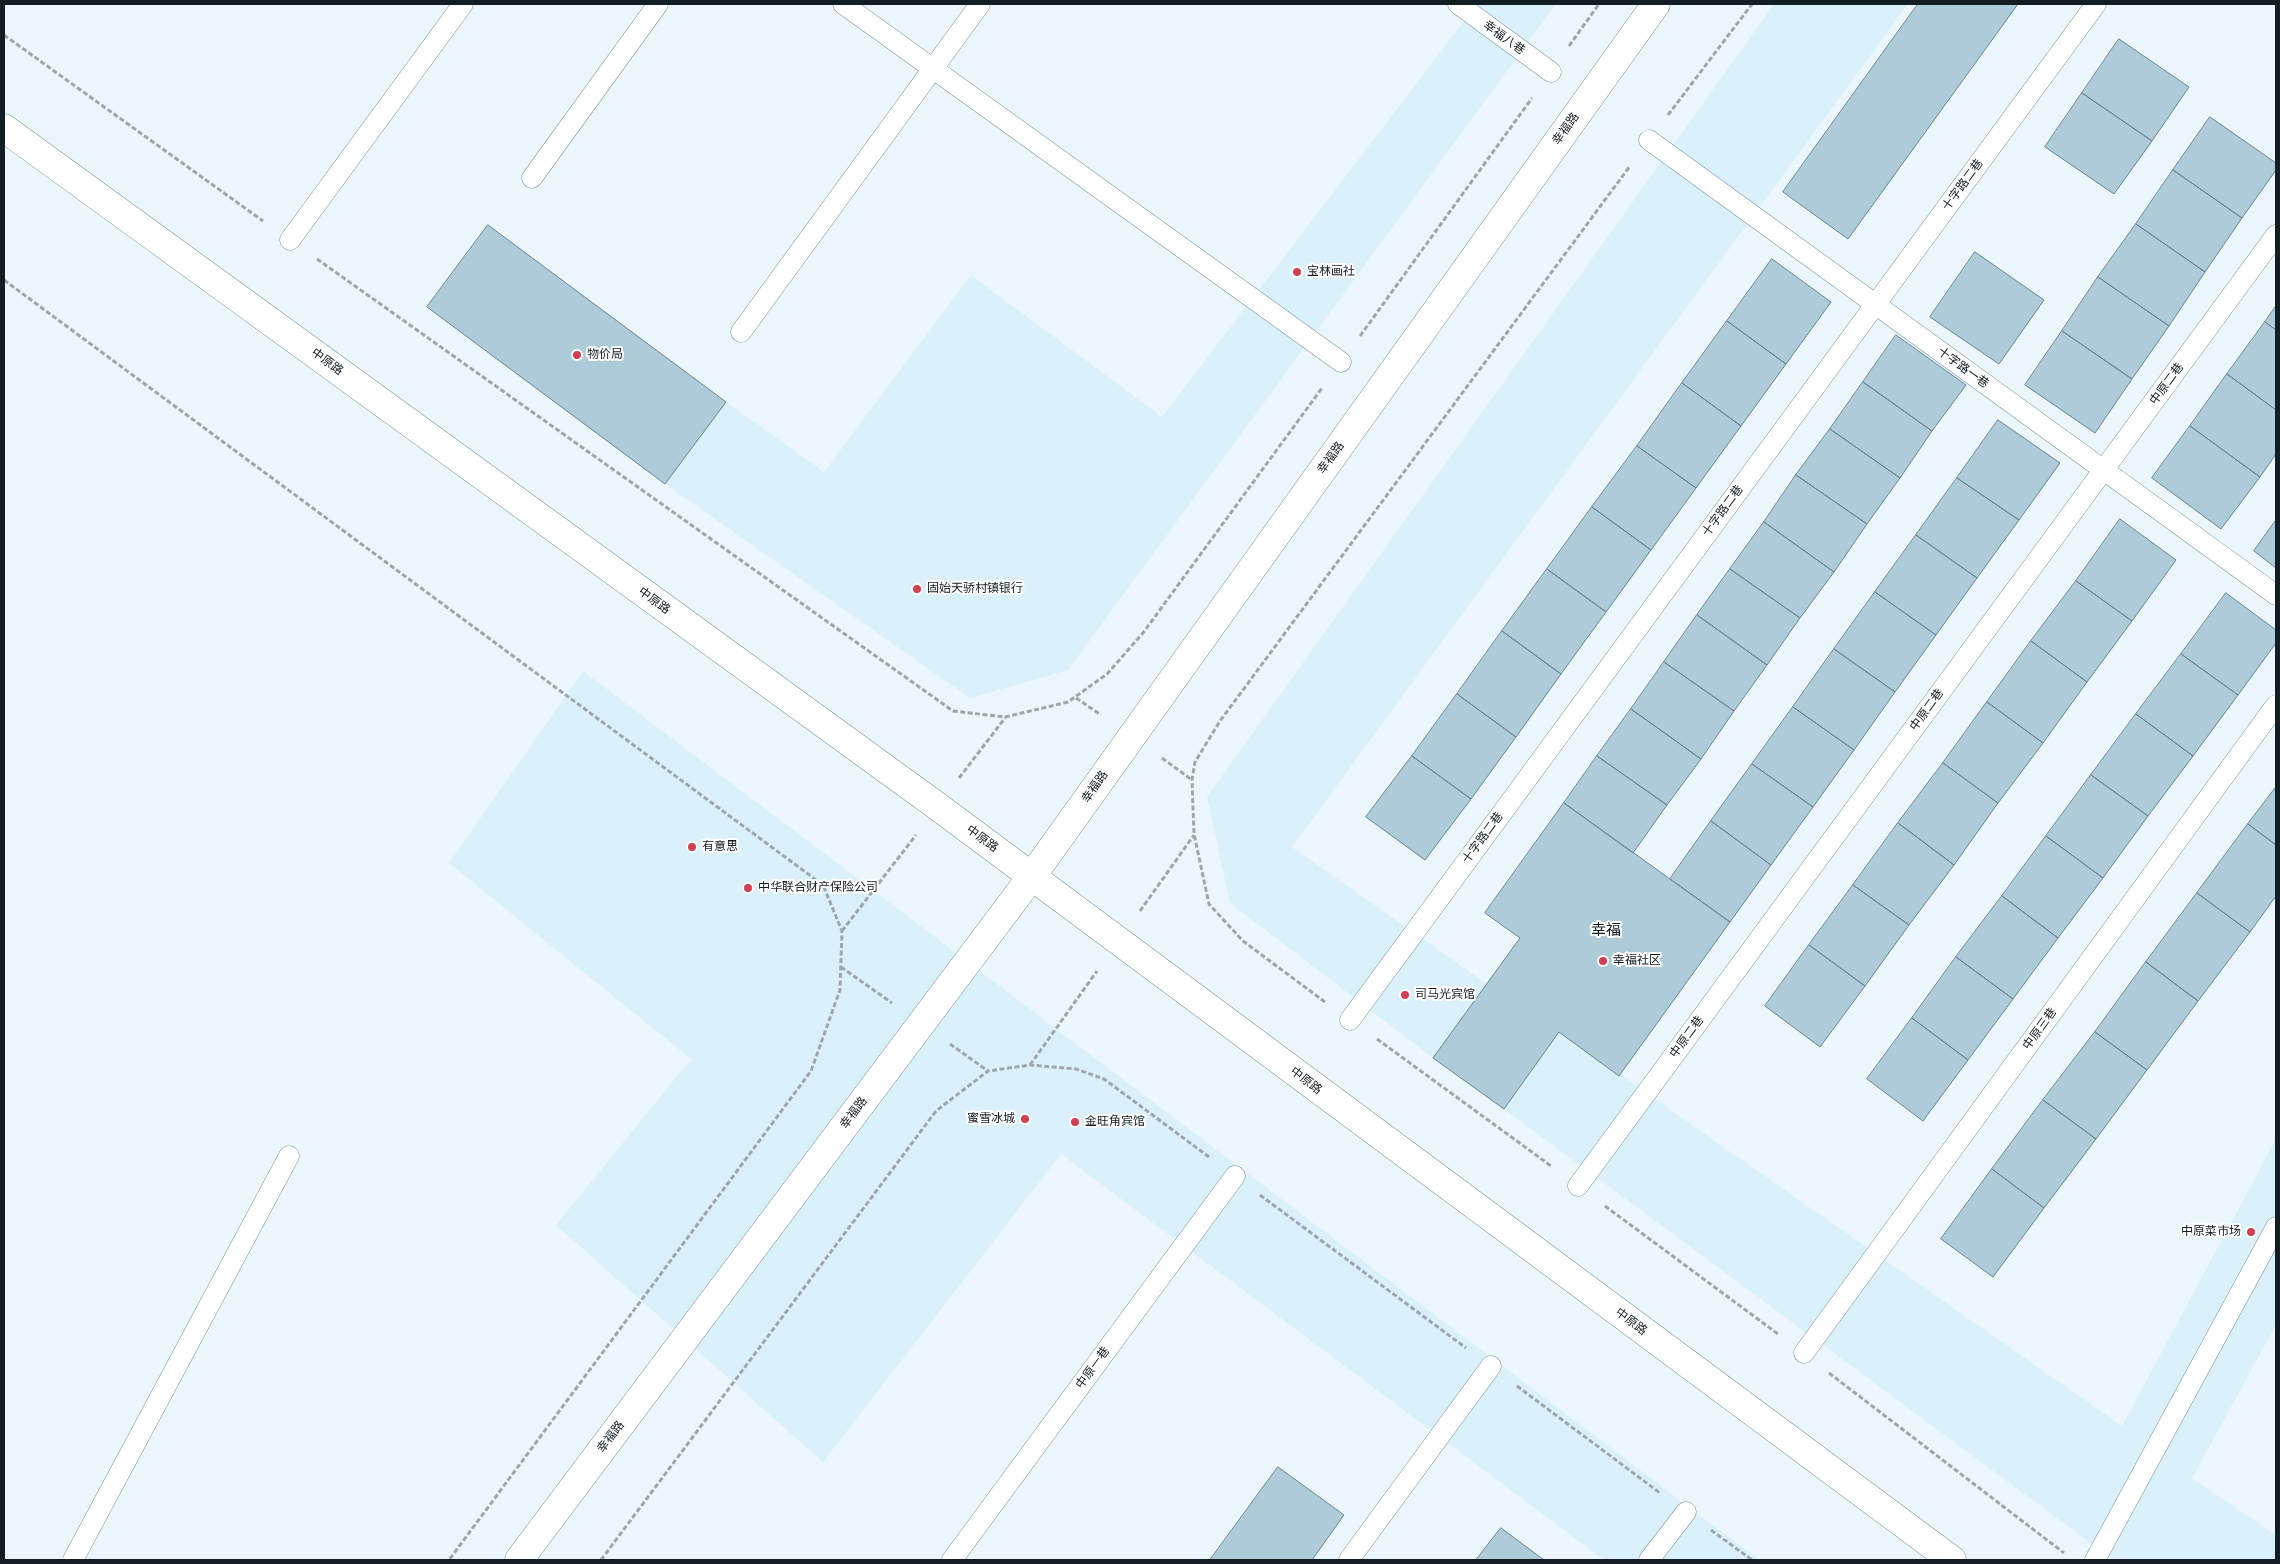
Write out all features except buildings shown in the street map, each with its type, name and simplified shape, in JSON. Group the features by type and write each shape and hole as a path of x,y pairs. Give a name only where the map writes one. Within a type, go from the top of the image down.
{"main road":[{"name":"幸福路","path":"519,1560 1032,876 1656,4"},
{"name":"中原路","path":"4,128 1032,876 1952,1560"}],"lane":[{"path":"290,240 463,4"},
{"path":"532,178 658,4"},
{"path":"843,4 1341,362"},
{"path":"741,332 980,4"},
{"name":"幸福八巷","path":"1458,4 1551,72"},
{"name":"十字路二巷","path":"1350,1020 2096,4"},
{"name":"十字路一巷","path":"1650,140 2276,595"},
{"name":"中原二巷","path":"1578,1186 2276,235"},
{"name":"中原三巷","path":"1804,1353 2276,704"},
{"path":"73,1560 289,1156"},
{"name":"中原一巷","path":"952,1560 1235,1176"},
{"path":"2096,1560 2276,1227"},
{"path":"1349,1560 1491,1366"},
{"path":"1649,1560 1686,1512"}],"path":[{"path":"4,35 953,711 1006,717 1068,702 1107,674 1143,633 1599,4"},
{"path":"1752,4 1220,721 1195,762 1192,780 1194,834 1209,904 1243,940 1804,1353 2066,1554"},
{"path":"4,280 823,885 842,931 840,990 811,1071 449,1560"}],"shaded area":[{"path":"1477,4 1556,4 1068,670 970,698 665,484 726,402 824,472 971,275 1162,417"},
{"path":"1774,4 1908,4 1292,847 1487,984 1433,1058 1230,903 1207,797"},
{"path":"583,671 1759,1560 1604,1560 1061,1154 823,1462 556,1225 691,1059 449,863"},
{"path":"1559,1032 2122,1426 2276,1139 2276,1325 2192,1478 2276,1535 2276,1560 2114,1560 2100,1550 1504,1109"}],"place":[{"name":"宝林画社","path":"1297,272"},
{"name":"物价局","path":"577,355"},
{"name":"固始天骄村镇银行","path":"917,589"},
{"name":"有意思","path":"692,847"},
{"name":"中华联合财产保险公司","path":"748,888"},
{"name":"幸福社区","path":"1603,961"},
{"name":"司马光宾馆","path":"1405,995"},
{"name":"蜜雪冰城","path":"1025,1119"},
{"name":"金旺角宾馆","path":"1075,1122"},
{"name":"中原菜市场","path":"2251,1232"}],"district":[{"name":"幸福","path":"1606,931"}]}
